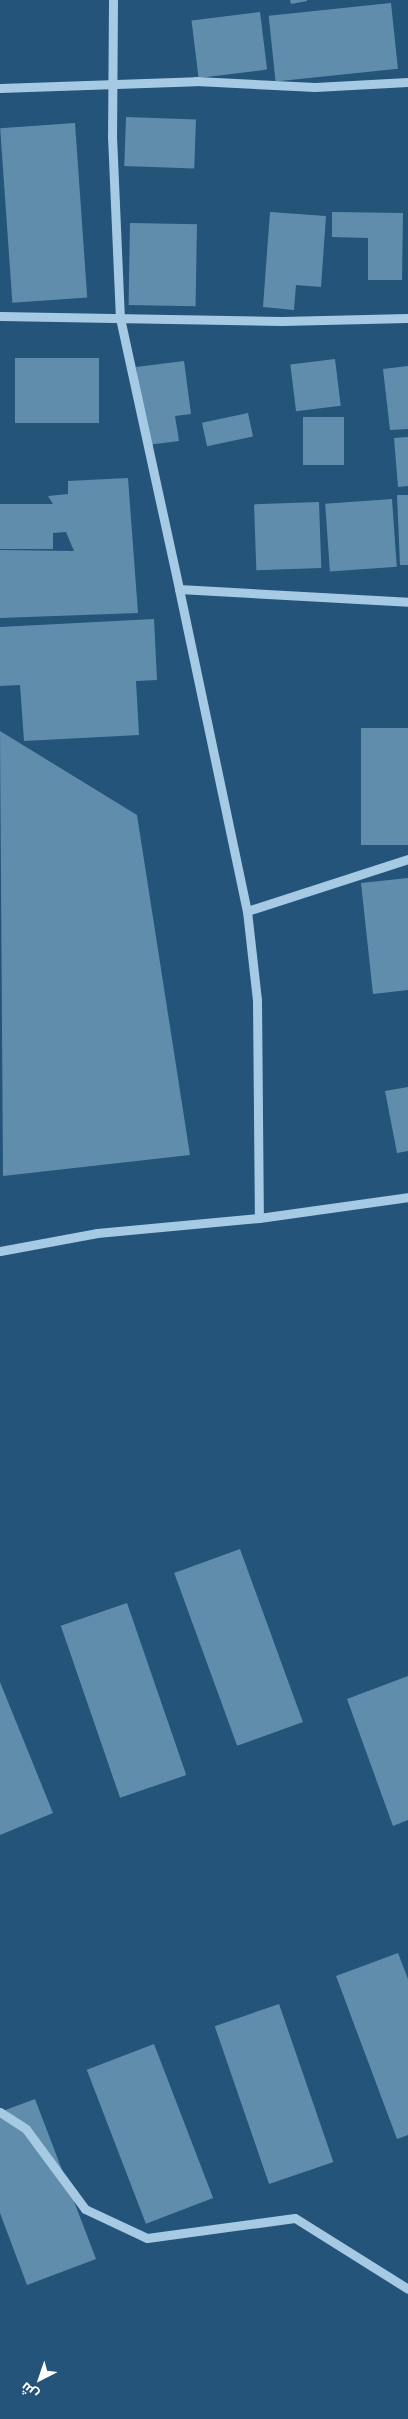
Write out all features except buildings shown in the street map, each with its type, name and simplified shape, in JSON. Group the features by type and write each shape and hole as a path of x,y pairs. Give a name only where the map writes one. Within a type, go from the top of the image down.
{"street":[{"path":"113,0 111,82 120,318 247,911 257,1000 260,1218"},
{"path":"0,88 111,82 315,87 408,82"},
{"path":"0,316 408,318"},
{"path":"179,589 408,602"},
{"path":"247,911 408,859"},
{"path":"0,1251 97,1233 260,1218 408,1197"},
{"path":"0,2112 26,2129 85,2209 147,2238 295,2218 408,2289"}]}
